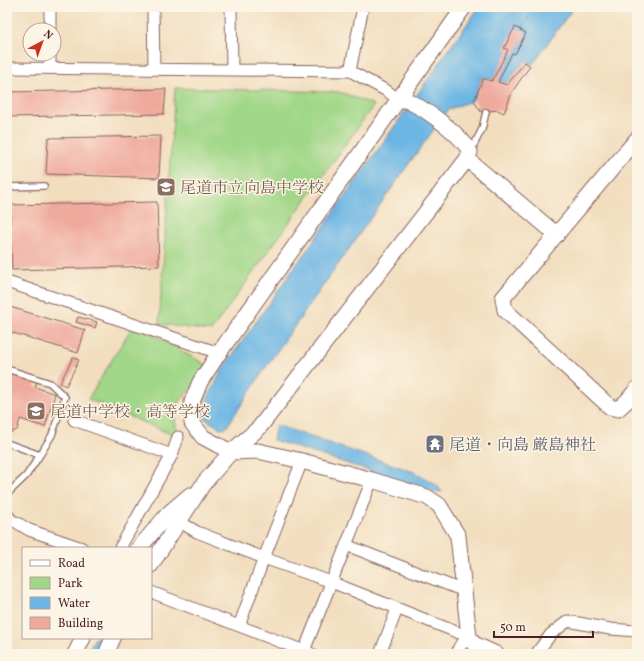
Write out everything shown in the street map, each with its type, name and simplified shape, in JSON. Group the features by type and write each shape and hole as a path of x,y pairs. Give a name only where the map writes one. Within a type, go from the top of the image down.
{"street":[{"path":"50,7 50,22"},
{"path":"152,7 154,69"},
{"path":"230,7 232,70"},
{"path":"350,71 363,7"},
{"path":"464,7 404,100 219,353 200,382 192,402 192,423 203,436 231,452 258,451 302,461 427,497 439,504 458,536 469,637 474,644 496,654"},
{"path":"50,62 50,68"},
{"path":"7,68 350,71 404,100 442,123 461,138 469,155 557,235"},
{"path":"637,140 503,298 504,310 610,407 618,409 637,389"},
{"path":"140,547 174,517 231,452 259,428 469,155"},
{"path":"7,282 219,353"},
{"path":"74,420 172,454"},
{"path":"121,547 172,454 178,437"},
{"path":"239,626 302,461"},
{"path":"152,592 308,652 331,582 372,480"},
{"path":"174,517 197,532 331,582 469,637"},
{"path":"152,563 174,517"},
{"path":"16,522 29,530 79,547"},
{"path":"346,546 464,591"},
{"path":"380,654 398,609"},
{"path":"536,654 551,634 568,621 610,629 637,631"},
{"path":"457,654 459,648 469,637"},
{"path":"75,654 82,639"},
{"path":"106,654 113,639"}],"lane":[{"path":"469,155 482,129 486,112"},
{"path":"7,187 44,186"},
{"path":"7,369 50,383 65,396 52,435 26,476 7,494"},
{"path":"7,443 40,455"},
{"path":"7,510 16,522"}],"green space":[{"path":"175,88 340,92 374,105 211,331 159,324"},
{"path":"134,324 210,367 173,409 178,437 88,399"}],"water":[{"path":"479,7 574,7 532,65 525,60 507,83 482,77 473,100 448,110 268,364 226,428 220,428 204,418 204,406 222,370"},
{"path":"276,425 414,472 437,485 442,492 433,491 273,440"},
{"path":"94,639 104,639 96,654 86,654"}],"building":[{"path":"515,27 526,33 515,54 512,53 498,82 507,85 525,62 530,66 512,92 504,113 498,110 481,112 474,101 483,79 492,81 508,50 504,48"},
{"path":"166,89 164,114 7,117 7,92"},
{"path":"161,136 159,178 46,174 48,138"},
{"path":"157,202 159,266 12,270 10,205"},
{"path":"7,306 85,330 78,353 7,331"},
{"path":"78,317 97,322 95,328 76,322"},
{"path":"73,357 79,360 66,386 60,383"},
{"path":"7,372 37,381 35,387 55,394 45,427 20,419 17,430 7,434"}],"ferry route":[{"path":"522,28 535,7"}],"place":[{"name":"尾道市立向島中学校","path":"166,187"},
{"name":"尾道中学校・高等学校","path":"36,411"},
{"name":"尾道・向島 厳島神社","path":"435,444"}]}
